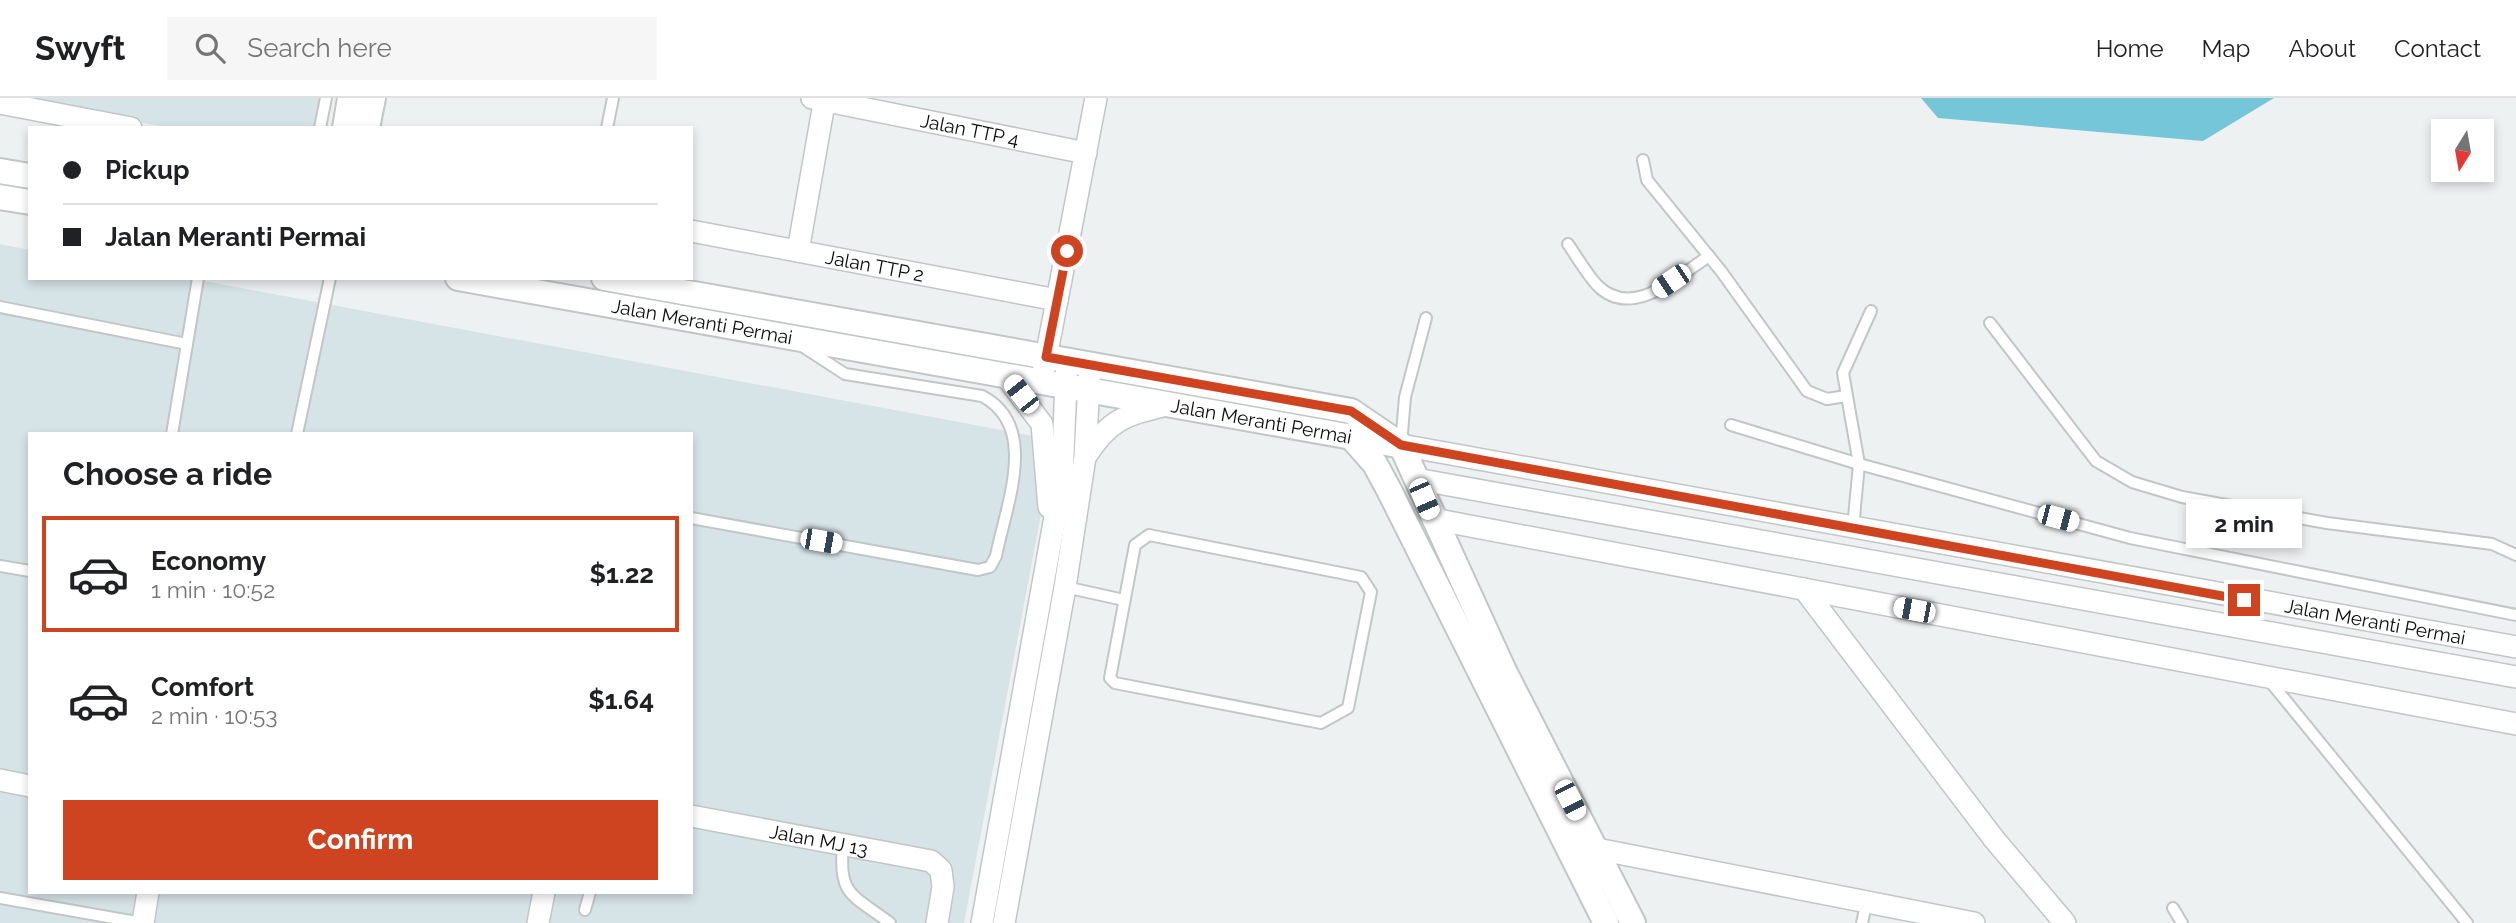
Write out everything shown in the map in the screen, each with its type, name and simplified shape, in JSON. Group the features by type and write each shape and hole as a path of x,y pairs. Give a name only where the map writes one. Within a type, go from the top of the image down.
{"street":[{"path":"345,126 350,98"},
{"path":"367,126 373,98"},
{"path":"1004,923 1065,587 1085,457 1077,388 1068,361 1057,300 1096,98"},
{"path":"797,251 821,99"},
{"name":"Jalan TTP 4","path":"821,99 1086,153"},
{"path":"0,103 121,126"},
{"path":"0,171 28,176"},
{"path":"0,197 28,202"},
{"name":"Jalan TTP 2","path":"693,231 1057,300"},
{"name":"Jalan Meranti Permai","path":"469,280 2516,647"},
{"path":"615,280 1351,411 1401,445 1504,671 1633,923"},
{"path":"1041,382 1068,361"},
{"path":"1005,375 1042,424 1051,541"},
{"path":"982,923 1077,388"},
{"path":"1085,457 1110,425 1127,414 1168,404"},
{"path":"1353,439 1380,473 1605,923"},
{"name":"Jalan Meranti Permai","path":"1416,479 2516,677"},
{"path":"1433,519 2269,680 2516,724"},
{"path":"1804,589 2054,919"},
{"path":"0,780 28,786"},
{"name":"Jalan MJ 13","path":"693,816 931,861 941,870 943,887 937,923"},
{"path":"1597,849 1974,923"},
{"path":"142,923 148,894"},
{"path":"538,923 544,894"}],"lane":[{"path":"320,126 326,98"},
{"path":"607,126 613,98"},
{"path":"1643,160 1647,180 1709,256 1807,391 1827,399 1846,396"},
{"path":"1568,244 1597,285 1628,299 1652,293 1709,256"},
{"path":"172,432 198,280"},
{"path":"297,432 330,280"},
{"path":"0,307 187,344"},
{"path":"1853,528 1859,464 1843,373 1871,311"},
{"path":"1401,445 1405,397 1426,318"},
{"path":"1990,323 2096,460 2132,482 2182,497 2314,520 2492,544 2516,555"},
{"path":"693,518 978,570 990,567 996,556 1016,445 1009,419 999,405 982,396 845,374 789,337"},
{"path":"1731,425 1859,464 2130,538 2516,615"},
{"path":"1149,534 1361,577 1371,592 1348,708 1321,723 1115,683 1110,678 1124,600 1135,545 1149,534"},
{"path":"0,566 28,571"},
{"path":"1065,587 1124,600"},
{"path":"2269,680 2467,923"},
{"path":"843,845 840,873 844,888 890,923"},
{"path":"585,910 589,894"},
{"path":"0,898 142,923"},
{"path":"1862,923 1867,900"},
{"path":"2173,908 2182,923"}],"shaded area":[{"path":"15,98 320,98 314,126 161,126"},
{"path":"0,244 28,250 28,280 199,280 1055,440 964,923 0,923"}],"water":[{"path":"1921,98 2274,98 2203,141 1938,118"}],"route":[{"path":"1067,251 1046,357 1351,411 1401,445 2244,600"}]}
